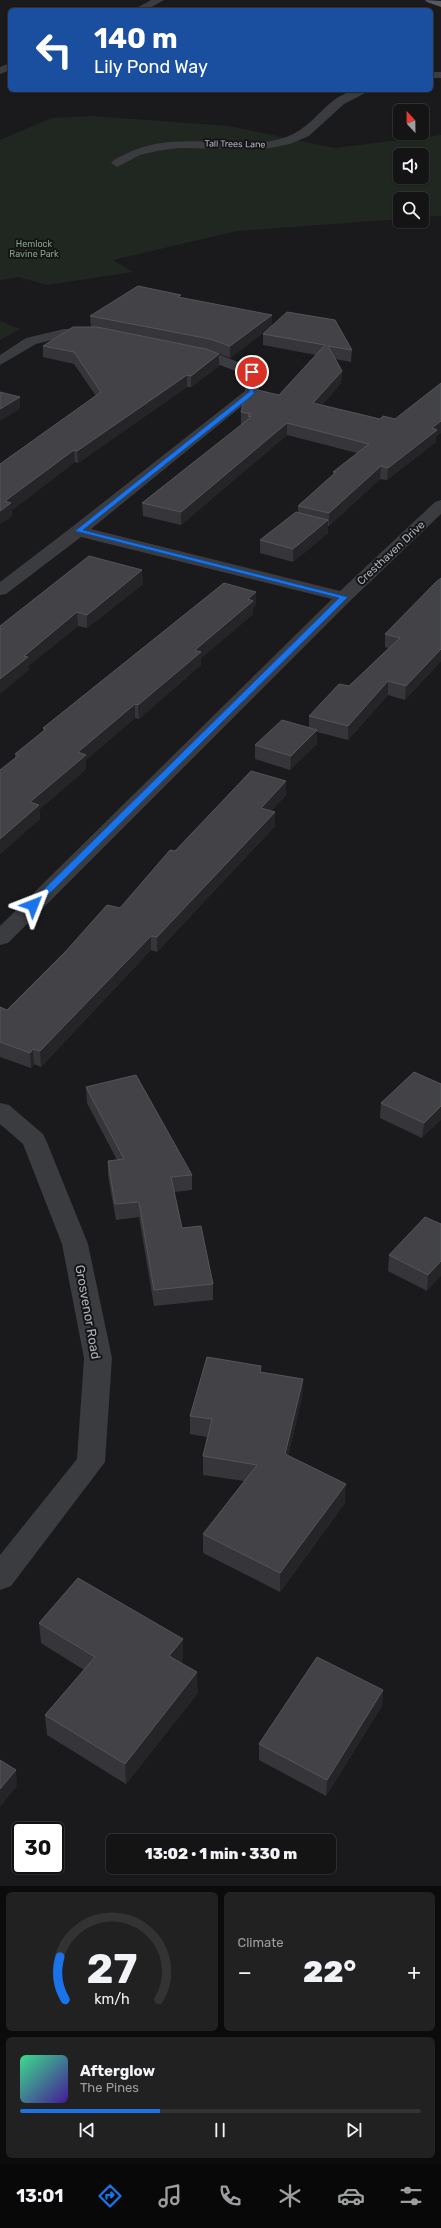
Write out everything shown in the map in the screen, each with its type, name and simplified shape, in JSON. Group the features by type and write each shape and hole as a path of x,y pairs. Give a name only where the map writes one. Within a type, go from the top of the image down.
{"main road":[{"path":"430,0 441,4"}],"street":[{"path":"142,8 159,0"},
{"name":"Tall Trees Lane","path":"117,163 138,152 182,144 236,146 287,142 311,132 324,116 349,96 360,92"},
{"path":"0,361 32,341 64,333 106,335"},
{"path":"0,590 78,531 252,392 252,372 210,356 173,348"},
{"name":"Cresthaven Drive","path":"0,938 344,597 441,505"},
{"path":"78,531 344,597"},
{"name":"Grosvenor Road","path":"0,1111 34,1140 75,1244 98,1358 91,1462 0,1577"}],"green space":[{"name":"Hemlock Ravine Park","path":"92,116 229,126 334,148 400,140 429,140 429,136 441,135 441,216 429,217 429,192 393,192 393,220 237,231 113,260 133,272 47,285 19,277 0,280 0,140 52,118"},
{"path":"0,321 20,329 0,340"}],"building":[{"path":"138,286 181,295 178,297 272,315 230,346 210,339 90,316"},
{"path":"287,312 335,320 352,350 328,346 342,371 313,403 380,419 383,416 395,419 441,383 441,421 432,428 437,430 388,468 381,466 329,513 298,506 336,472 333,472 369,444 287,423 181,512 142,503 251,417 248,416 251,414 241,412 245,395 253,389 279,395 325,345 263,334"},
{"path":"73,327 97,327 206,349 219,354 191,376 187,375 77,451 74,450 5,501 11,503 0,511 0,464 101,392 74,352 43,346"},
{"path":"0,392 20,397 0,409"},
{"path":"296,512 328,520 293,549 260,540"},
{"path":"89,556 142,570 87,615 77,612 24,656 28,657 0,679 0,626"},
{"path":"441,578 441,649 406,686 388,681 348,726 309,716 339,684 349,686 400,638 385,634"},
{"path":"224,583 256,592 248,599 253,601 195,650 201,652 138,705 135,704 78,752 86,755 30,802 39,805 0,839 0,770 19,755 15,754 46,729 43,728"},
{"path":"282,720 317,730 291,756 255,745"},
{"path":"251,771 286,781 261,808 275,812 157,937 151,936 40,1051 33,1049 30,1053 0,1042 0,1007 7,1010 66,951 107,905 120,908 170,850 175,851"},
{"path":"414,1072 441,1084 441,1106 424,1123 381,1103"},
{"path":"136,1075 192,1175 171,1177 182,1228 201,1226 213,1284 154,1290 139,1202 115,1204 108,1161 124,1159 86,1087"},
{"path":"425,1217 441,1224 441,1261 428,1275 389,1255"},
{"path":"207,1357 261,1366 260,1372 303,1379 285,1454 346,1484 280,1573 203,1534 257,1465 203,1456 212,1419 190,1416"},
{"path":"78,1578 183,1639 169,1656 197,1672 125,1764 45,1715 95,1657 39,1623"},
{"path":"317,1657 383,1690 327,1780 259,1744"},
{"path":"0,1760 16,1770 0,1789"}],"route":[{"path":"33,905 344,597 78,531 252,392 252,372"}]}
